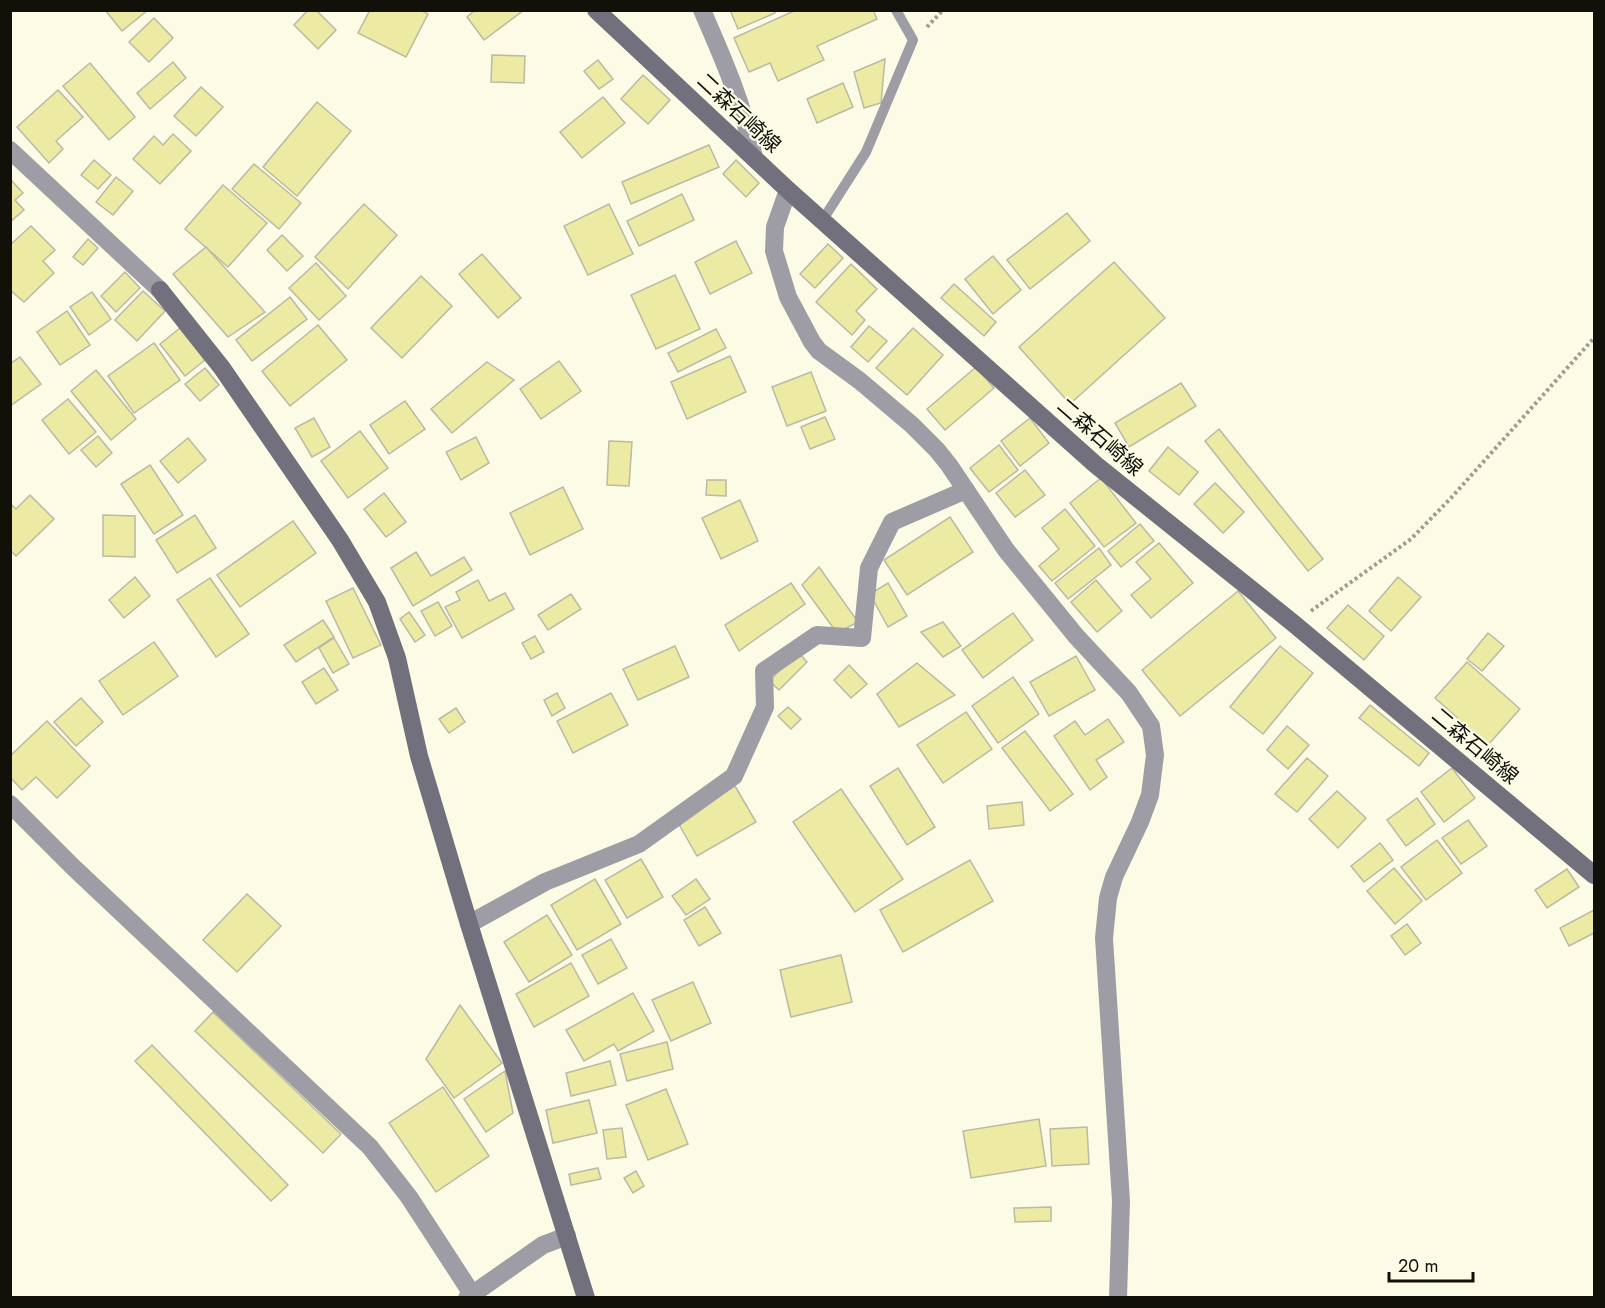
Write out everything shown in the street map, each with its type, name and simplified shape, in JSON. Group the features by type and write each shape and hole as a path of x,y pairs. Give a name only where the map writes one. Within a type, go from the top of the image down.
{"main road":[{"name":"二森石崎線","path":"596,10 788,190 1096,465 1293,623 1594,875"},
{"path":"160,290 228,378 340,540 376,602 397,658 419,756 469,924 586,1298"}],"street":[{"path":"702,10 735,90 748,128 754,158"},
{"path":"10,150 160,290"},
{"path":"788,190 775,227 774,251 788,297 804,329 819,351 912,425 950,465 1019,567 1104,668 1129,693 1151,726 1155,755 1150,795 1114,877 1108,898 1104,938 1121,1201 1118,1298"},
{"path":"469,924 545,882 639,844 734,776 765,707 764,671 817,635 862,638 869,568 892,522 966,490"},
{"path":"10,804 73,867 370,1148 409,1197 470,1296 543,1245 567,1236"}],"lane":[{"path":"822,220 866,152 913,40 896,10"}],"path":[{"path":"1293,623 1411,539 1451,498 1594,338"}],"building":[{"path":"105,10 148,10 122,31"},
{"path":"308,10 316,10 336,30 318,49 294,25"},
{"path":"370,10 421,10 428,14 406,57 358,33"},
{"path":"475,10 524,10 484,40 467,17"},
{"path":"730,10 774,10 775,13 738,29"},
{"path":"796,10 873,10 877,19 817,46 824,60 778,81 770,63 749,72 734,38"},
{"path":"154,18 173,38 149,62 129,42"},
{"path":"492,55 525,56 524,83 491,82"},
{"path":"885,59 881,103 864,108 854,72"},
{"path":"598,60 613,79 599,89 584,71"},
{"path":"173,62 186,78 150,109 137,93"},
{"path":"90,63 135,117 109,140 63,86"},
{"path":"643,75 670,100 648,124 621,99"},
{"path":"843,83 853,107 817,123 807,99"},
{"path":"201,87 223,107 196,136 174,116"},
{"path":"58,90 83,117 56,141 63,149 49,163 17,127"},
{"path":"603,97 625,123 582,158 560,132"},
{"path":"317,102 351,131 297,196 263,167"},
{"path":"173,134 191,151 160,184 133,159 154,136 163,145"},
{"path":"709,145 719,167 631,204 622,182"},
{"path":"94,160 111,175 98,189 81,175"},
{"path":"736,160 759,183 746,197 723,174"},
{"path":"254,164 301,203 279,229 232,189"},
{"path":"116,177 133,191 113,215 96,202"},
{"path":"12,181 23,193 15,200 24,210 10,222 10,182"},
{"path":"223,185 267,223 228,267 185,229"},
{"path":"682,194 694,220 639,246 627,221"},
{"path":"364,204 397,235 348,289 315,257"},
{"path":"609,204 633,254 588,275 564,226"},
{"path":"1067,213 1090,241 1030,289 1007,260"},
{"path":"31,226 55,250 43,261 54,273 24,302 10,290 10,245"},
{"path":"282,235 303,256 287,271 267,250"},
{"path":"88,239 98,248 83,265 73,257"},
{"path":"736,241 752,273 710,294 695,262"},
{"path":"828,244 843,258 815,288 800,274"},
{"path":"206,247 265,312 228,337 173,274"},
{"path":"482,254 521,298 498,318 459,274"},
{"path":"993,256 1021,290 993,314 965,279"},
{"path":"1114,262 1165,318 1070,404 1019,347"},
{"path":"316,263 346,296 319,320 289,288"},
{"path":"851,264 877,289 856,311 865,320 852,335 816,302"},
{"path":"125,272 140,288 116,312 101,296"},
{"path":"675,275 700,329 656,349 631,295"},
{"path":"421,276 452,306 402,358 371,328"},
{"path":"954,284 996,322 984,336 941,298"},
{"path":"143,291 165,311 137,341 115,320"},
{"path":"92,292 111,319 89,335 70,307"},
{"path":"290,297 307,319 252,361 236,340"},
{"path":"67,311 90,345 60,365 37,332"},
{"path":"318,325 347,360 290,406 262,371"},
{"path":"869,326 887,341 868,362 851,347"},
{"path":"180,328 205,360 185,376 160,344"},
{"path":"913,328 943,355 907,395 876,368"},
{"path":"716,329 726,348 678,372 668,353"},
{"path":"154,343 180,380 134,413 108,376"},
{"path":"730,356 746,392 687,419 671,382"},
{"path":"20,357 41,384 10,406 10,364"},
{"path":"559,361 581,391 541,419 520,389"},
{"path":"487,362 514,380 452,433 431,409"},
{"path":"976,367 994,388 945,430 927,409"},
{"path":"205,368 219,385 200,401 185,384"},
{"path":"96,370 136,419 111,440 71,391"},
{"path":"811,372 826,411 787,426 772,387"},
{"path":"1181,383 1196,406 1129,447 1115,423"},
{"path":"68,399 96,432 69,454 42,420"},
{"path":"405,401 425,429 389,454 370,425"},
{"path":"825,417 835,439 810,449 801,427"},
{"path":"314,418 330,447 312,457 295,428"},
{"path":"1030,418 1049,443 1020,466 1001,441"},
{"path":"1219,429 1323,559 1308,571 1205,441"},
{"path":"360,431 388,468 348,498 321,461"},
{"path":"98,436 112,453 96,467 81,450"},
{"path":"476,437 489,463 461,480 446,452"},
{"path":"188,438 206,460 178,483 160,461"},
{"path":"609,441 632,442 629,486 607,485"},
{"path":"999,445 1018,470 989,492 970,468"},
{"path":"1168,447 1198,472 1179,495 1149,471"},
{"path":"150,465 183,515 154,534 121,484"},
{"path":"1025,470 1045,495 1015,517 996,493"},
{"path":"1101,478 1136,523 1104,547 1070,503"},
{"path":"707,480 726,480 726,496 706,495"},
{"path":"1215,483 1244,512 1223,533 1194,504"},
{"path":"563,487 583,529 530,555 510,513"},
{"path":"384,493 406,522 386,537 364,509"},
{"path":"30,495 54,519 16,556 10,550 10,503 16,509"},
{"path":"740,500 758,541 721,559 702,518"},
{"path":"1065,509 1095,546 1052,581 1039,566 1059,549 1042,528"},
{"path":"103,515 135,516 135,557 103,556"},
{"path":"195,515 216,548 177,573 156,540"},
{"path":"950,517 973,552 907,595 884,560"},
{"path":"293,521 316,553 240,607 217,575"},
{"path":"1140,524 1154,541 1121,567 1108,551"},
{"path":"1159,543 1193,583 1151,618 1131,595 1151,579 1136,562"},
{"path":"1099,548 1111,565 1068,599 1055,583"},
{"path":"416,552 431,576 464,557 472,570 413,606 391,568"},
{"path":"819,567 858,622 837,633 802,585"},
{"path":"135,577 150,596 124,618 109,600"},
{"path":"1398,577 1421,597 1391,631 1369,611"},
{"path":"210,578 249,634 216,657 177,600"},
{"path":"478,580 489,601 505,593 514,609 462,638 445,607 460,600 456,592"},
{"path":"1096,580 1122,611 1097,632 1071,602"},
{"path":"791,583 805,604 739,651 725,625"},
{"path":"888,583 907,616 888,627 870,594"},
{"path":"353,588 381,645 353,658 326,601"},
{"path":"1238,591 1276,638 1180,716 1142,670"},
{"path":"571,594 581,609 548,630 538,615"},
{"path":"438,602 452,626 435,636 421,611"},
{"path":"1348,605 1384,636 1364,660 1327,628"},
{"path":"409,612 425,635 415,642 400,619"},
{"path":"1013,613 1033,640 983,678 962,650"},
{"path":"323,620 334,637 296,662 284,645"},
{"path":"943,622 961,646 943,657 921,632"},
{"path":"1488,633 1504,646 1482,671 1467,659"},
{"path":"535,636 544,652 531,659 522,643"},
{"path":"334,638 349,664 333,673 319,648"},
{"path":"154,642 178,676 123,715 99,681"},
{"path":"675,646 689,677 638,700 623,669"},
{"path":"1280,646 1313,673 1263,734 1230,707"},
{"path":"798,652 807,662 779,690 769,681"},
{"path":"1076,656 1095,690 1049,716 1030,682"},
{"path":"1467,662 1520,709 1488,745 1435,698"},
{"path":"917,663 955,695 899,727 877,694"},
{"path":"849,665 867,684 851,698 834,680"},
{"path":"324,668 338,690 316,704 302,682"},
{"path":"1013,677 1039,714 998,743 972,706"},
{"path":"557,693 565,708 552,716 544,700"},
{"path":"611,693 628,725 573,753 557,721"},
{"path":"81,698 103,722 76,746 54,722"},
{"path":"1370,705 1429,753 1419,766 1359,718"},
{"path":"788,707 801,719 791,729 778,716"},
{"path":"456,708 465,722 449,733 439,719"},
{"path":"966,712 992,749 943,783 917,745"},
{"path":"1108,719 1124,742 1096,760 1107,777 1090,790 1054,736 1075,721 1085,735"},
{"path":"47,721 90,766 57,798 36,777 22,790 10,777 10,756"},
{"path":"1287,726 1309,745 1288,769 1267,750"},
{"path":"1025,731 1073,794 1050,811 1002,748"},
{"path":"1307,758 1328,776 1297,812 1275,794"},
{"path":"898,768 935,827 907,845 870,786"},
{"path":"1452,768 1475,798 1444,822 1421,792"},
{"path":"735,786 756,822 697,856 677,821"},
{"path":"841,789 903,879 855,912 793,822"},
{"path":"1337,791 1366,818 1338,848 1309,819"},
{"path":"1417,798 1435,824 1406,846 1387,820"},
{"path":"1022,802 1024,825 989,829 987,806"},
{"path":"1468,820 1487,846 1461,864 1442,838"},
{"path":"1437,840 1462,873 1426,900 1401,867"},
{"path":"1380,843 1393,860 1364,882 1351,866"},
{"path":"641,859 663,897 627,918 605,880"},
{"path":"970,860 993,901 903,952 880,910"},
{"path":"1394,868 1422,901 1395,924 1367,891"},
{"path":"1567,869 1579,887 1547,908 1535,890"},
{"path":"595,879 621,924 577,950 551,905"},
{"path":"696,879 710,899 686,915 672,896"},
{"path":"247,894 281,926 237,972 203,940"},
{"path":"705,907 721,933 699,946 684,920"},
{"path":"1594,910 1594,933 1569,946 1560,928"},
{"path":"547,915 572,955 529,982 504,942"},
{"path":"1407,924 1421,943 1405,955 1391,936"},
{"path":"611,939 627,968 598,984 582,955"},
{"path":"841,955 852,1002 791,1017 780,970"},
{"path":"571,963 589,996 534,1027 516,994"},
{"path":"693,982 711,1023 671,1041 652,1000"},
{"path":"633,993 654,1031 618,1051 614,1044 584,1061 566,1030"},
{"path":"460,1005 502,1063 454,1098 426,1059"},
{"path":"213,1012 341,1134 323,1153 195,1031"},
{"path":"667,1042 673,1069 627,1081 620,1054"},
{"path":"152,1045 288,1185 271,1201 135,1061"},
{"path":"610,1061 616,1085 571,1096 566,1073"},
{"path":"505,1071 513,1113 486,1132 464,1099"},
{"path":"443,1087 489,1156 436,1192 389,1123"},
{"path":"666,1089 688,1144 648,1160 626,1105"},
{"path":"589,1100 597,1133 553,1143 546,1110"},
{"path":"1039,1119 1046,1166 971,1178 963,1131"},
{"path":"1087,1127 1089,1164 1052,1166 1050,1129"},
{"path":"622,1128 626,1157 607,1159 603,1130"},
{"path":"598,1168 601,1179 571,1185 569,1174"},
{"path":"636,1171 644,1186 633,1193 624,1178"},
{"path":"1051,1207 1051,1221 1015,1222 1014,1208"}]}
